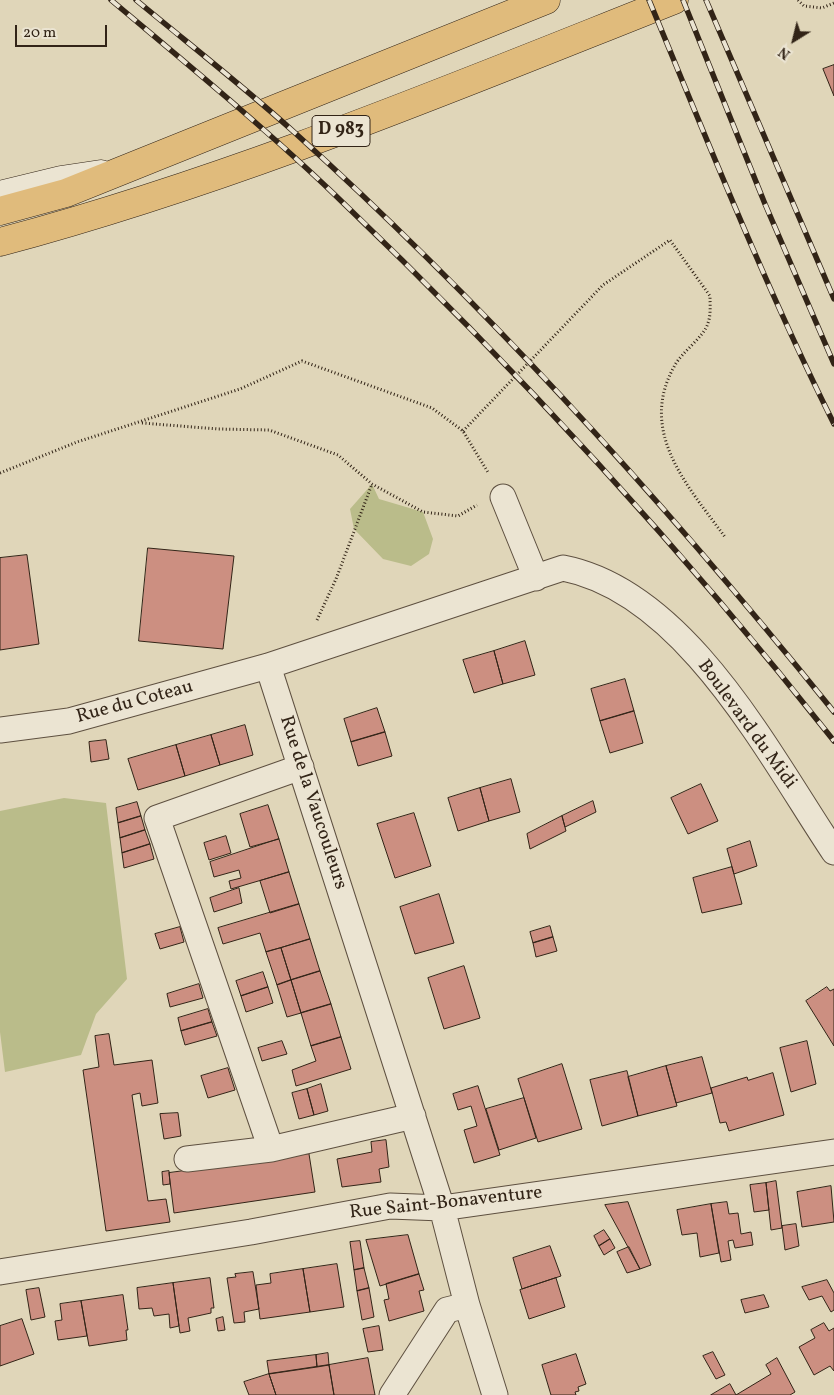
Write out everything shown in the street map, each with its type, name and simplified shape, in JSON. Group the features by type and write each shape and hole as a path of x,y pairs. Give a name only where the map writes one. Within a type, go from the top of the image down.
{"main road":[{"name":"D 983","path":"0,211 66,193 546,0"},
{"name":"D 983","path":"0,242 52,228 193,183 377,119 674,0"},
{"path":"0,195 61,180 122,171"}],"street":[{"path":"268,666 536,578 503,497"},
{"name":"Boulevard du Midi","path":"536,578 562,568 575,570 634,599 676,632 741,711 834,852"},
{"name":"Rue du Coteau","path":"0,730 69,721 268,666"},
{"name":"Rue de la Vaucouleurs","path":"268,666 442,1208 467,1305 495,1395"},
{"path":"271,1149 157,818 301,767"},
{"path":"187,1159 271,1149 412,1116"},
{"name":"Rue Saint-Bonaventure","path":"0,1272 251,1232 390,1206 442,1208 834,1152"},
{"path":"392,1395 447,1310 467,1305"}],"path":[{"path":"798,0 804,6 822,8 834,3"},
{"path":"463,431 604,285 670,240 710,296 708,324 675,364 660,400 664,439 684,482 725,537"},
{"path":"0,473 77,442 240,389 302,361 432,408 463,431 503,497 476,505 458,516 423,512 372,484 338,455 269,430 218,429 142,422"},
{"path":"311,652 310,636 336,579 372,484"}],"green space":[{"path":"372,484 379,499 423,512 433,539 429,554 411,566 383,559 354,529 350,509"},
{"path":"64,798 106,803 127,979 96,1014 81,1055 5,1072 0,1032 0,811"}],"building":[{"path":"834,65 834,96 823,69"},
{"path":"148,548 234,556 223,649 139,641"},
{"path":"27,555 39,644 0,650 0,558"},
{"path":"525,641 535,675 503,684 494,651"},
{"path":"494,651 503,684 474,693 463,660"},
{"path":"625,679 634,711 600,721 591,689"},
{"path":"377,708 385,732 351,742 344,719"},
{"path":"634,711 643,743 610,753 600,721"},
{"path":"245,725 253,755 220,765 211,735"},
{"path":"385,732 392,756 358,766 351,742"},
{"path":"211,735 220,765 185,776 176,745"},
{"path":"106,740 109,759 91,762 89,742"},
{"path":"176,745 185,776 138,790 128,759"},
{"path":"511,779 520,812 489,821 480,788"},
{"path":"701,784 718,821 688,834 671,798"},
{"path":"480,788 489,821 458,831 448,798"},
{"path":"593,801 596,812 565,827 562,816"},
{"path":"137,802 141,816 118,823 116,808"},
{"path":"268,805 279,839 250,847 240,814"},
{"path":"414,813 431,866 395,878 377,824"},
{"path":"141,816 145,830 120,838 118,823"},
{"path":"562,816 566,831 530,849 527,834"},
{"path":"145,830 150,844 122,853 120,838"},
{"path":"226,836 231,853 209,860 204,843"},
{"path":"279,839 289,872 231,889 229,881 241,878 239,870 214,877 210,862"},
{"path":"750,841 757,866 734,874 727,849"},
{"path":"150,844 154,859 124,868 122,853"},
{"path":"732,867 742,904 702,913 693,878"},
{"path":"289,872 299,904 270,913 260,881"},
{"path":"239,888 242,903 214,912 210,898"},
{"path":"439,894 454,943 415,954 400,907"},
{"path":"299,904 310,939 266,952 260,933 223,944 218,928"},
{"path":"550,926 553,937 533,943 530,932"},
{"path":"180,927 184,942 160,949 155,934"},
{"path":"553,937 557,951 536,957 533,943"},
{"path":"310,939 320,971 291,980 281,948"},
{"path":"281,948 291,980 277,985 266,952"},
{"path":"464,966 480,1018 444,1029 428,978"},
{"path":"320,971 331,1004 301,1013 291,980"},
{"path":"263,972 268,987 241,996 236,981"},
{"path":"291,980 301,1013 287,1017 277,985"},
{"path":"199,984 203,998 170,1007 167,994"},
{"path":"268,987 273,1003 246,1012 241,996"},
{"path":"827,987 830,991 834,989 834,1046 806,1001"},
{"path":"331,1004 341,1037 311,1046 301,1013"},
{"path":"208,1009 212,1022 181,1031 178,1018"},
{"path":"212,1022 217,1036 185,1045 181,1031"},
{"path":"109,1034 114,1065 152,1060 158,1103 142,1106 140,1093 132,1095 148,1201 166,1199 170,1222 106,1231 83,1070 99,1067 95,1036"},
{"path":"341,1037 351,1069 296,1086 292,1070 316,1061 311,1046"},
{"path":"282,1041 287,1054 262,1061 258,1048"},
{"path":"807,1041 816,1084 791,1092 780,1048"},
{"path":"702,1057 712,1093 676,1103 666,1066"},
{"path":"562,1064 582,1129 538,1142 518,1079"},
{"path":"666,1066 677,1106 638,1116 628,1077"},
{"path":"228,1068 235,1090 208,1098 201,1076"},
{"path":"627,1071 638,1116 602,1126 590,1080"},
{"path":"773,1073 784,1115 729,1131 726,1122 720,1123 711,1088 747,1077 748,1080"},
{"path":"321,1084 328,1111 314,1115 307,1089"},
{"path":"478,1086 500,1155 474,1163 464,1130 477,1126 471,1106 458,1110 453,1094"},
{"path":"307,1089 314,1115 299,1119 292,1093"},
{"path":"524,1098 536,1138 499,1150 486,1109"},
{"path":"178,1113 181,1136 164,1139 160,1114"},
{"path":"386,1140 389,1167 379,1169 381,1182 342,1187 337,1159 372,1152 371,1142"},
{"path":"309,1154 315,1192 174,1213 169,1173"},
{"path":"169,1171 170,1184 163,1185 162,1172"},
{"path":"776,1181 782,1228 771,1230 766,1183"},
{"path":"766,1183 769,1210 754,1212 750,1185"},
{"path":"831,1186 834,1222 802,1227 797,1192"},
{"path":"628,1202 651,1265 640,1269 605,1205"},
{"path":"727,1202 729,1214 738,1213 741,1234 751,1232 753,1245 735,1248 733,1240 728,1241 731,1260 721,1262 711,1204"},
{"path":"711,1204 719,1253 700,1257 697,1233 682,1235 677,1210"},
{"path":"796,1224 799,1246 785,1250 782,1226"},
{"path":"604,1230 610,1239 599,1246 594,1236"},
{"path":"408,1235 419,1274 380,1286 366,1240"},
{"path":"610,1239 615,1248 604,1255 599,1246"},
{"path":"360,1241 364,1268 354,1270 350,1242"},
{"path":"550,1246 561,1276 522,1289 513,1258"},
{"path":"629,1247 640,1269 627,1273 617,1252"},
{"path":"337,1264 344,1307 310,1312 303,1269"},
{"path":"364,1268 369,1288 357,1291 354,1270"},
{"path":"303,1269 310,1312 260,1319 256,1285 271,1283 270,1274"},
{"path":"253,1272 259,1309 244,1312 245,1322 234,1323 227,1278 236,1277 235,1274"},
{"path":"419,1274 424,1290 419,1291 424,1311 389,1321 384,1300 389,1299 386,1284"},
{"path":"210,1278 214,1308 211,1308 211,1313 188,1318 190,1331 180,1333 173,1283"},
{"path":"556,1278 565,1307 529,1319 520,1290"},
{"path":"827,1280 834,1293 834,1310 831,1312 822,1296 809,1300 802,1287"},
{"path":"173,1283 179,1326 170,1328 169,1314 154,1316 152,1308 139,1309 137,1288"},
{"path":"39,1288 45,1317 31,1320 26,1290"},
{"path":"369,1288 374,1317 362,1320 357,1291"},
{"path":"123,1295 128,1330 126,1330 127,1340 89,1346 81,1301"},
{"path":"764,1295 769,1307 745,1313 741,1300"},
{"path":"81,1301 87,1336 58,1340 55,1321 62,1320 60,1304"},
{"path":"223,1317 225,1330 218,1331 216,1319"},
{"path":"22,1319 34,1354 0,1366 0,1326"},
{"path":"824,1323 829,1331 834,1328 834,1371 830,1366 814,1375 799,1347 815,1338 811,1330"},
{"path":"379,1326 383,1350 368,1352 363,1329"},
{"path":"713,1352 725,1375 716,1379 703,1356"},
{"path":"328,1353 329,1365 317,1367 316,1355"},
{"path":"576,1354 586,1384 578,1387 579,1391 575,1392 576,1395 551,1395 542,1365"},
{"path":"316,1355 317,1367 269,1374 267,1361"},
{"path":"368,1358 375,1395 334,1395 329,1365"},
{"path":"777,1358 795,1392 790,1395 736,1395 771,1374 766,1365"},
{"path":"329,1365 334,1395 276,1395 269,1374"},
{"path":"269,1374 276,1395 249,1395 244,1382"},
{"path":"730,1384 736,1395 711,1395"}],"railway":[{"path":"111,0 281,145 335,195 467,325 594,459 656,528 717,598 834,741"},
{"path":"136,0 294,132 438,268 575,411 642,485 707,559 834,712"},
{"path":"649,0 784,320 834,424"},
{"path":"683,0 765,204 834,364"},
{"path":"706,0 834,299"}]}
